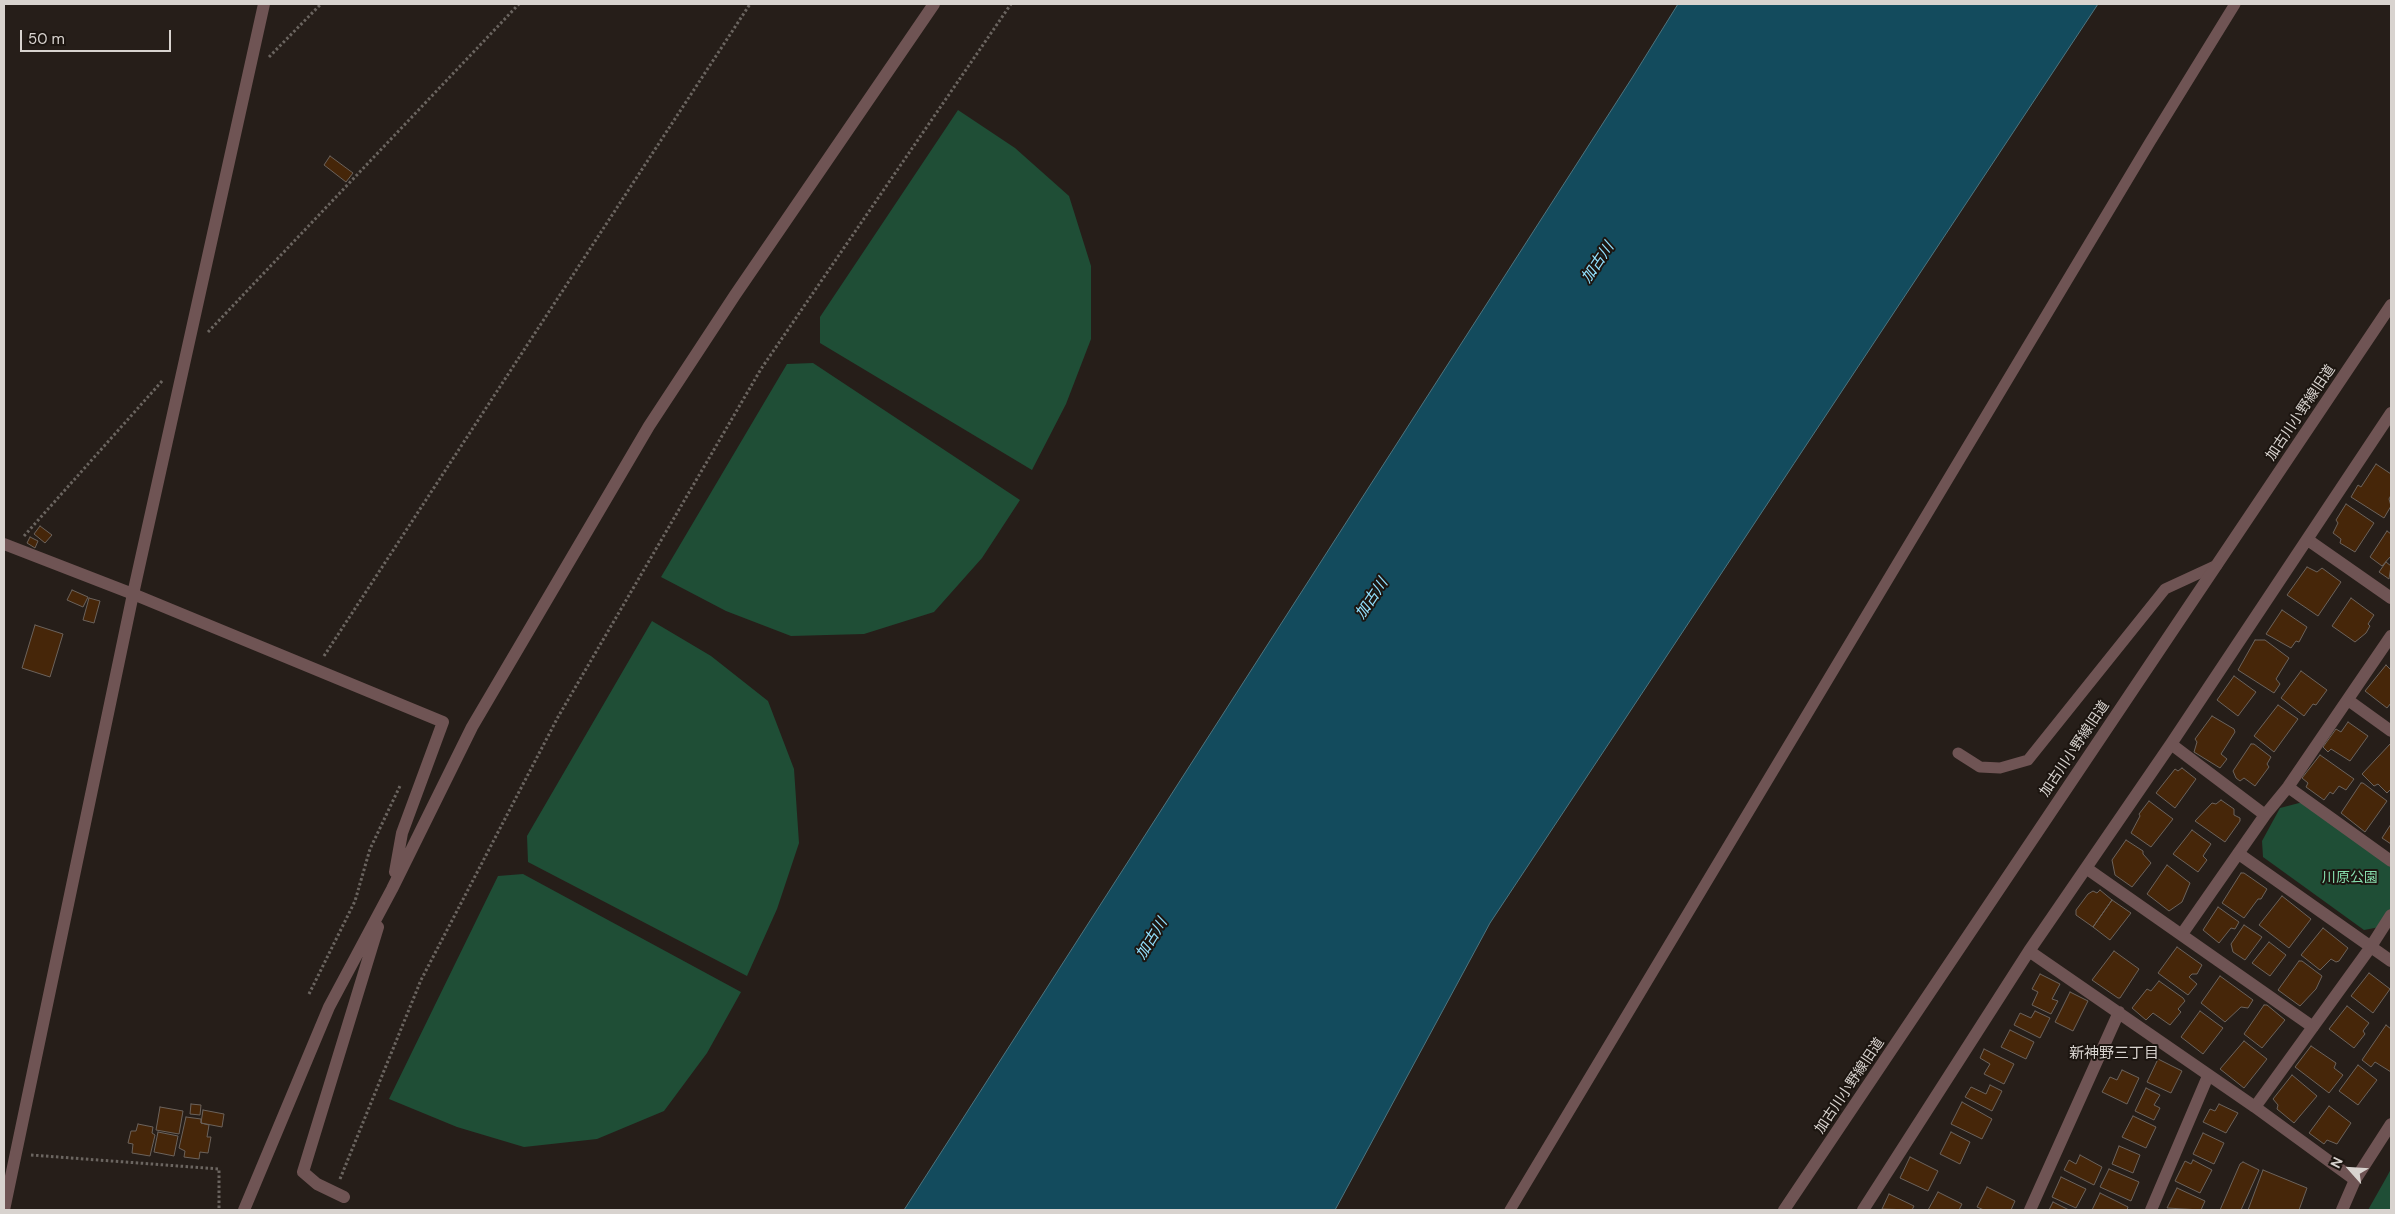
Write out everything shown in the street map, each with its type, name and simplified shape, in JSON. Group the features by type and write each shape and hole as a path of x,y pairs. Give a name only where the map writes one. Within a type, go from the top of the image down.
{"street":[{"path":"4,1210 133,594 264,4"},
{"path":"244,1210 329,1008 392,888 472,727 649,426 735,295 934,4"},
{"name":"加古川小野線旧道","path":"1784,1210 2391,306"},
{"path":"1863,1210 2029,951 2171,744 2391,413"},
{"path":"2308,540 2391,598"},
{"path":"9,546 133,594 443,722 402,833 392,888 371,948 303,1172 316,1184 338,1195"},
{"path":"2182,934 2265,814 2288,787 2391,636"},
{"path":"2348,700 2391,731"},
{"path":"2171,744 2265,814"},
{"path":"2288,787 2391,861"},
{"path":"2239,854 2391,961"},
{"path":"2086,868 2313,1027"},
{"path":"2255,1106 2370,948 2391,915"},
{"path":"2029,951 2119,1012 2208,1076 2255,1106 2355,1180"},
{"path":"2030,1210 2119,1012"},
{"path":"2151,1210 2208,1076"},
{"path":"2342,1210 2355,1180 2391,1124"}],"lane":[{"path":"1510,1210 2150,142 2236,4"},
{"path":"1958,753 1980,767 2000,768 2028,760 2165,589 2217,564"}],"path":[{"path":"268,58 321,4"},
{"path":"207,333 519,4"},
{"path":"314,670 750,4"},
{"path":"338,1195 342,1176 421,980 558,717 761,368 1011,4"},
{"path":"9,546 166,377"},
{"path":"309,994 355,901 370,849 404,779"},
{"path":"16,1154 219,1169 219,1210"}],"green space":[{"path":"958,110 1015,148 1069,196 1091,266 1091,339 1066,404 1032,470 820,343 820,317"},
{"path":"813,363 1020,500 982,558 934,612 864,634 791,636 726,611 661,577 787,364"},
{"path":"652,621 711,656 768,701 794,769 799,843 777,909 747,976 528,862 527,836"},
{"name":"川原公園","path":"2303,802 2391,865 2391,910 2380,927 2364,930 2263,857 2262,841 2280,808"},
{"path":"523,874 741,992 707,1053 664,1111 597,1139 524,1147 457,1127 389,1099 498,876"},
{"path":"2391,1169 2391,1210 2368,1210 2385,1180"}],"water":[{"name":"加古川","path":"1678,4 2098,4 1490,923 1335,1210 904,1210 1632,78"}],"building":[{"path":"330,156 353,173 346,182 324,165"},
{"path":"2376,464 2391,474 2391,495 2389,499 2391,506 2384,518 2351,497 2358,485 2361,487"},
{"path":"2346,504 2374,523 2355,552 2340,543 2341,539 2333,533 2338,523 2336,520"},
{"path":"40,526 52,535 45,543 34,534"},
{"path":"2387,531 2391,534 2391,558 2382,566 2370,557"},
{"path":"30,537 38,541 35,548 27,543"},
{"path":"2386,562 2391,566 2389,579 2379,572"},
{"path":"2307,567 2317,572 2322,568 2341,582 2318,616 2287,595"},
{"path":"72,590 88,597 83,607 67,600"},
{"path":"89,598 100,601 94,623 83,620"},
{"path":"2351,598 2374,615 2368,624 2370,626 2366,633 2355,642 2332,626"},
{"path":"2282,610 2307,627 2299,642 2296,641 2291,648 2266,634"},
{"path":"35,625 63,634 50,677 22,668"},
{"path":"2255,640 2265,640 2289,658 2276,679 2280,684 2274,693 2238,670"},
{"path":"2386,665 2391,670 2391,703 2387,708 2365,691"},
{"path":"2301,671 2327,690 2316,705 2313,704 2304,716 2281,698"},
{"path":"2234,676 2256,692 2238,716 2217,700"},
{"path":"2278,705 2298,719 2274,752 2254,736"},
{"path":"2212,716 2234,729 2235,732 2221,754 2227,759 2220,768 2194,752 2197,742 2195,739"},
{"path":"2348,722 2368,736 2350,761 2331,749 2328,752 2323,747 2336,729 2341,732"},
{"path":"2391,743 2391,789 2387,793 2378,784 2374,786 2362,774"},
{"path":"2251,744 2254,744 2271,757 2267,764 2269,767 2255,786 2244,778 2240,781 2236,778 2233,771"},
{"path":"2320,755 2354,779 2346,790 2339,786 2333,794 2330,792 2324,800 2306,787 2308,783 2302,778"},
{"path":"2182,768 2196,779 2175,808 2156,793 2175,769 2178,771"},
{"path":"2361,783 2387,801 2365,832 2341,813"},
{"path":"2221,800 2234,809 2234,815 2240,818 2240,821 2225,842 2195,821 2212,803 2216,804"},
{"path":"2149,801 2173,819 2151,847 2131,833 2140,816 2139,814"},
{"path":"2391,824 2391,844 2382,838"},
{"path":"2192,830 2211,844 2203,856 2207,860 2198,872 2173,854"},
{"path":"2126,840 2143,851 2143,854 2151,863 2132,887 2115,875 2112,860"},
{"path":"2167,865 2190,883 2182,902 2169,911 2147,894"},
{"path":"2241,873 2244,873 2267,889 2261,899 2258,899 2244,918 2222,903"},
{"path":"2100,890 2112,900 2093,927 2076,915 2076,910 2088,894 2093,891 2097,893"},
{"path":"2282,896 2311,919 2289,948 2259,925"},
{"path":"2112,900 2131,913 2110,940 2093,927"},
{"path":"2218,907 2239,922 2235,929 2231,928 2219,943 2203,930"},
{"path":"2244,925 2262,937 2245,960 2233,952 2231,944"},
{"path":"2323,928 2348,948 2339,961 2336,962 2331,959 2320,970 2301,955"},
{"path":"2269,942 2286,955 2270,976 2252,963"},
{"path":"2177,947 2202,965 2197,974 2192,974 2189,977 2197,984 2188,995 2158,973"},
{"path":"2114,951 2139,969 2120,998 2092,980"},
{"path":"2299,961 2302,961 2322,976 2316,989 2300,1006 2278,990"},
{"path":"2369,973 2390,989 2373,1013 2351,996"},
{"path":"2040,974 2060,984 2052,999 2058,1001 2051,1014 2032,1005 2038,992 2032,989"},
{"path":"2220,976 2253,1000 2248,1008 2241,1007 2225,1022 2201,1003"},
{"path":"2159,981 2185,1001 2178,1009 2181,1012 2170,1025 2153,1013 2146,1020 2132,1008 2147,989 2151,991"},
{"path":"2070,992 2088,1001 2073,1031 2055,1022"},
{"path":"2264,1005 2267,1005 2285,1020 2262,1048 2244,1034"},
{"path":"2347,1006 2369,1023 2363,1031 2365,1034 2354,1048 2329,1029"},
{"path":"2035,1011 2050,1018 2040,1038 2014,1025 2020,1013 2031,1018"},
{"path":"2200,1011 2223,1028 2203,1054 2181,1037"},
{"path":"2386,1025 2391,1029 2391,1072 2375,1062 2371,1067 2362,1060"},
{"path":"2010,1030 2034,1042 2026,1059 2001,1047"},
{"path":"2244,1041 2267,1059 2244,1088 2220,1069"},
{"path":"2311,1046 2336,1063 2334,1068 2343,1075 2329,1093 2295,1067"},
{"path":"1984,1049 2014,1064 2004,1084 1984,1074 1990,1064 1980,1058"},
{"path":"2158,1059 2182,1071 2171,1093 2147,1082"},
{"path":"2358,1065 2377,1080 2358,1105 2339,1091"},
{"path":"2122,1070 2139,1078 2127,1104 2102,1092 2110,1077 2117,1080"},
{"path":"2292,1075 2317,1096 2294,1123 2277,1109 2278,1105 2273,1099"},
{"path":"1990,1085 2002,1091 1992,1111 1965,1097 1971,1087 1986,1094"},
{"path":"2146,1088 2160,1095 2154,1105 2160,1108 2154,1120 2135,1111"},
{"path":"1962,1102 1992,1119 1982,1139 1951,1124"},
{"path":"191,1104 201,1105 200,1115 190,1114"},
{"path":"2219,1104 2238,1113 2226,1133 2203,1122 2210,1109 2215,1111"},
{"path":"2329,1106 2351,1123 2337,1144 2327,1140 2324,1144 2309,1133"},
{"path":"160,1107 183,1111 179,1134 156,1130"},
{"path":"203,1110 224,1114 222,1127 201,1123"},
{"path":"2133,1116 2156,1127 2146,1148 2122,1137"},
{"path":"186,1117 201,1119 201,1123 209,1125 207,1137 211,1137 208,1153 200,1152 199,1159 184,1157 185,1151 179,1148"},
{"path":"138,1124 153,1127 152,1133 155,1135 150,1156 132,1153 133,1144 128,1143 131,1131 136,1131"},
{"path":"158,1132 178,1136 174,1156 154,1152"},
{"path":"1951,1132 1970,1142 1960,1164 1940,1154"},
{"path":"2203,1133 2224,1143 2214,1164 2193,1154"},
{"path":"2119,1146 2140,1155 2133,1173 2112,1164"},
{"path":"2080,1155 2102,1167 2094,1185 2064,1170 2069,1160 2076,1164"},
{"path":"1910,1157 1938,1171 1928,1191 1900,1178"},
{"path":"2193,1160 2212,1170 2200,1193 2175,1181 2185,1161 2191,1164"},
{"path":"2243,1162 2259,1170 2241,1210 2220,1210 2240,1164"},
{"path":"2109,1169 2139,1182 2131,1201 2100,1187"},
{"path":"2263,1170 2307,1188 2299,1210 2248,1210"},
{"path":"2061,1177 2086,1189 2076,1208 2052,1197"},
{"path":"1987,1187 2015,1201 2011,1210 1984,1210 1977,1207"},
{"path":"2177,1188 2205,1201 2201,1210 2167,1208"},
{"path":"1938,1192 1962,1204 1959,1210 1928,1210"},
{"path":"2100,1193 2128,1207 2127,1210 2092,1210"},
{"path":"1889,1194 1914,1206 1912,1210 1882,1209"},
{"path":"2053,1202 2069,1210 2049,1210"}],"district":[{"name":"新神野三丁目","path":"2114,1054"}]}
